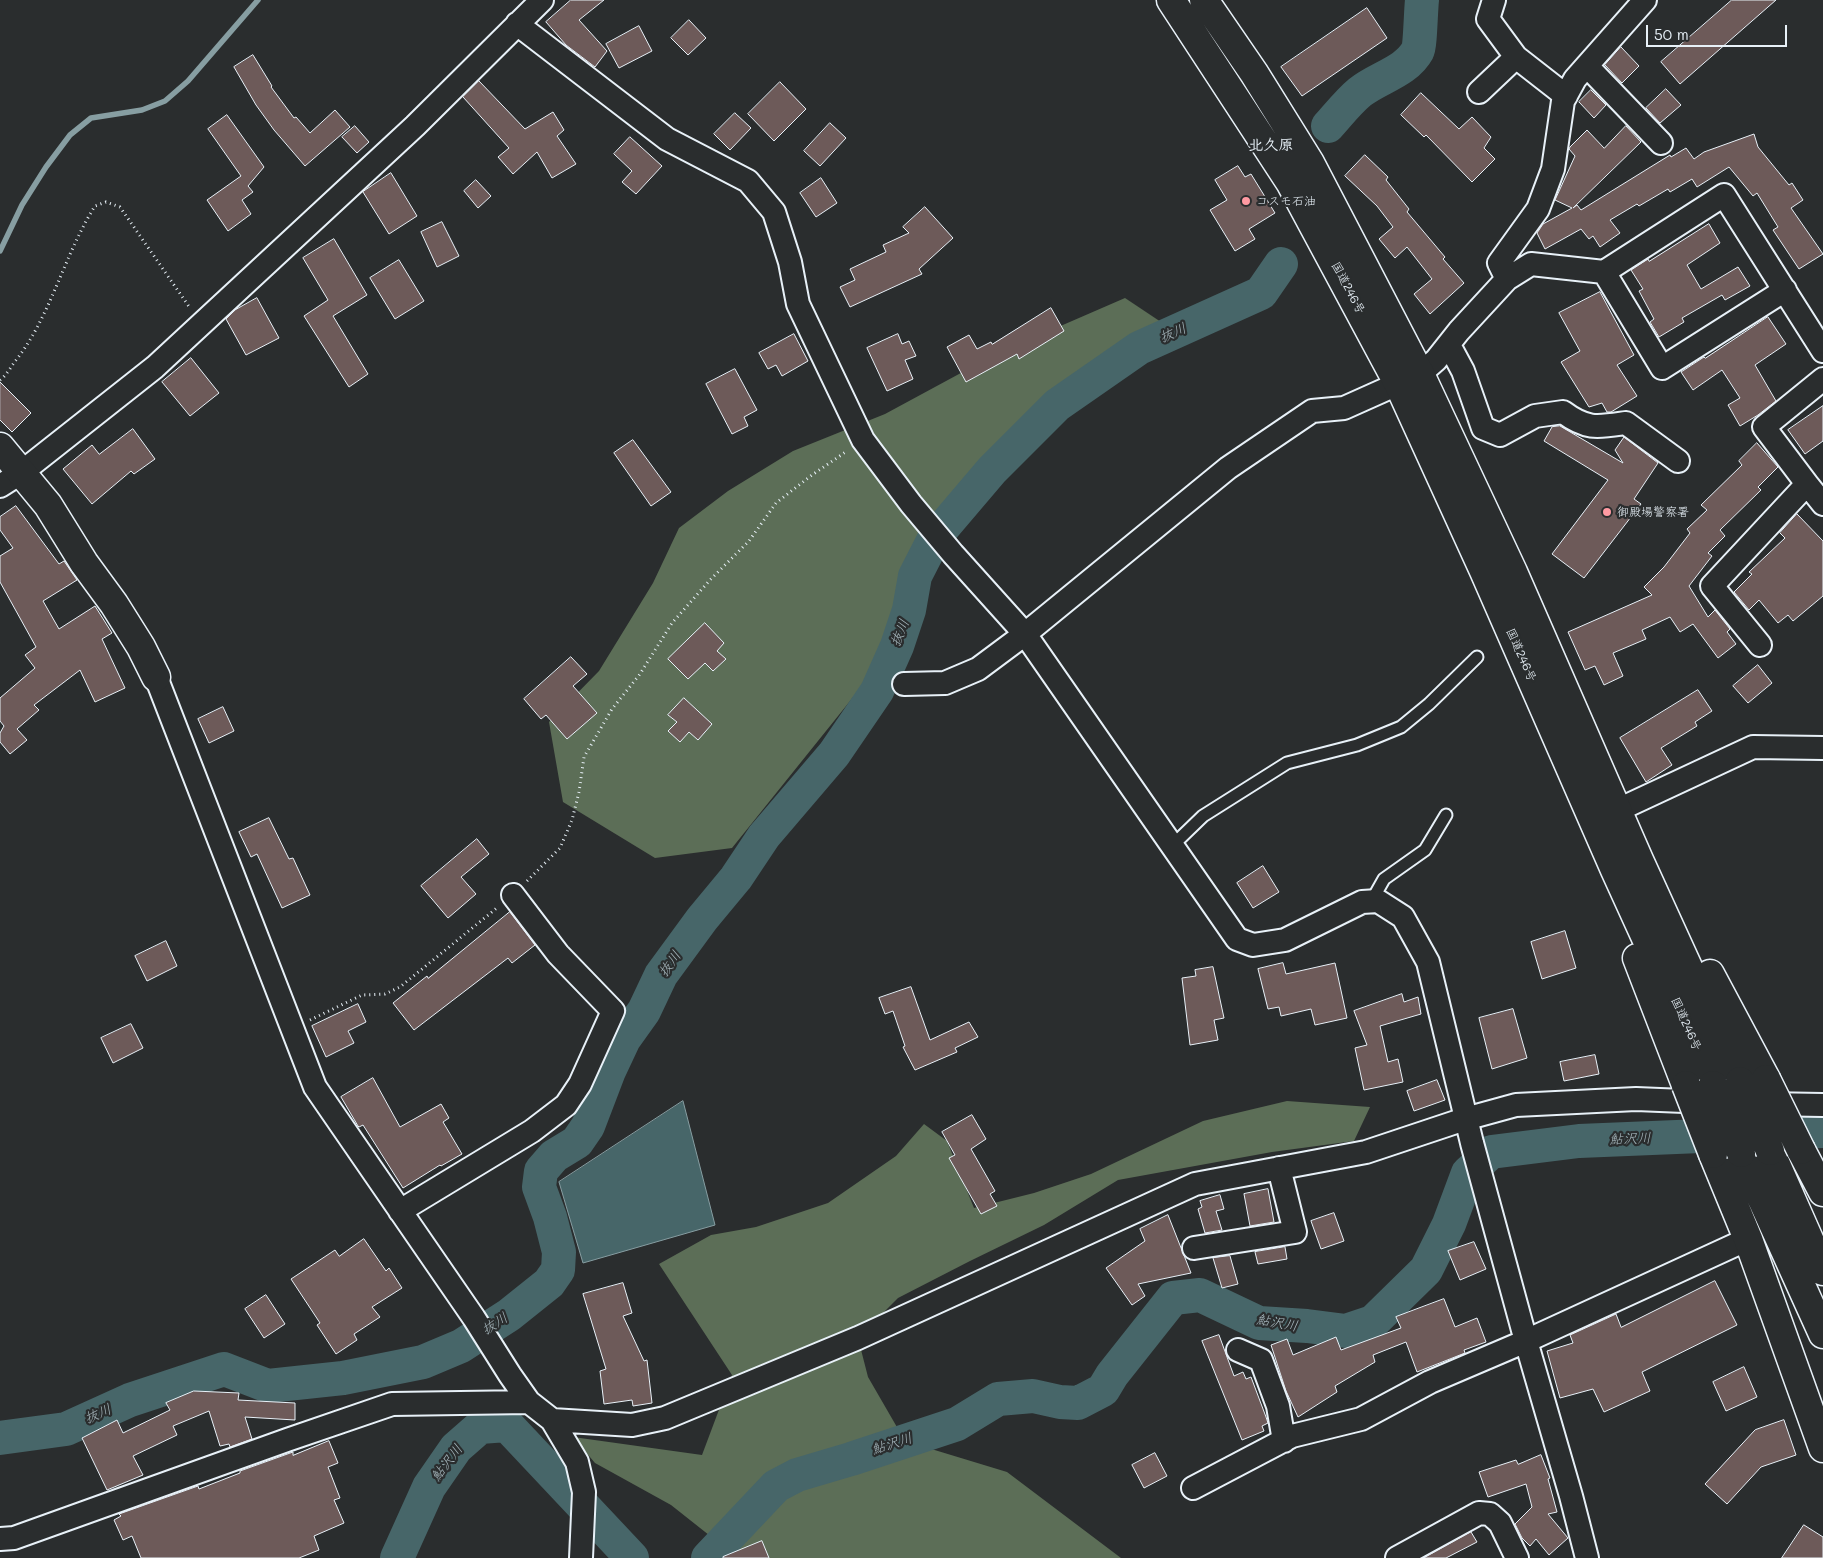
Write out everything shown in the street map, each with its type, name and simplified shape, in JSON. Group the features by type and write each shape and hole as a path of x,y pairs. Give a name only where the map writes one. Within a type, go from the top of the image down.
{"main road":[{"name":"国道246号","path":"1171,0 1290,182 1409,380 1513,572 1618,810 1627,865"},
{"name":"国道246号","path":"1204,0 1254,73 1310,163 1409,380 1484,570 1627,865 1713,1085 1823,1334"},
{"path":"0,447 11,479 48,505 84,563 141,647 156,677"},
{"path":"1627,865 1689,936 1753,1080 1801,1150 1823,1192"},
{"path":"1627,865 1633,948 1748,1239 1823,1448"},
{"path":"1753,1080 1770,1151 1823,1271"}],"street":[{"path":"11,479 155,367 415,126 542,0"},
{"path":"1494,0 1488,19 1516,57 1566,96"},
{"path":"1508,279 1499,263 1538,209 1553,170 1562,100 1575,79 1645,0"},
{"path":"517,24 667,139 748,181 774,212 790,262 798,304 864,440 911,504 1025,634 1238,939 1253,945 1285,940 1362,902 1378,901 1403,916 1428,962 1465,1119 1587,1558"},
{"path":"1479,92 1516,57"},
{"path":"1587,66 1661,143"},
{"path":"904,684 945,683 978,670 1025,634 1228,468 1312,411 1344,408 1409,380 1449,346 1459,331 1508,279 1531,264 1604,272 1724,195 1823,351"},
{"path":"1604,272 1662,368 1785,290"},
{"path":"1449,346 1463,371 1483,428 1500,435 1535,416 1563,412 1578,423 1600,427 1626,424 1678,461"},
{"path":"1823,379 1764,426 1823,504"},
{"path":"1760,645 1712,586 1808,484"},
{"path":"156,677 315,1087 476,1320 529,1402 552,1420 577,1462 584,1492 582,1551"},
{"path":"1618,810 1754,747 1823,748"},
{"path":"400,1211 532,1130 566,1105 580,1084 613,1012 558,954 513,895"},
{"path":"552,1420 632,1425 665,1418 858,1338 1195,1184 1366,1152 1465,1119 1516,1106 1636,1099 1823,1106"},
{"path":"1194,1248 1295,1232 1279,1168"},
{"path":"1193,1488 1292,1436 1361,1419 1430,1382 1526,1341 1748,1239"},
{"path":"1238,1350 1261,1360 1278,1406 1284,1441"},
{"path":"0,1539 14,1538 392,1404 529,1402"},
{"path":"1397,1558 1480,1513 1490,1514 1500,1523 1516,1558"}],"lane":[{"path":"1173,845 1203,816 1287,763 1357,744 1401,727 1429,704 1477,658"},
{"path":"1371,902 1384,879 1426,850 1446,815"}],"path":[{"path":"0,380 28,344 43,317 81,229 89,215 95,206 106,202 120,207 201,324"},
{"path":"291,1028 362,995 386,994 400,987 513,895 560,848 572,820 579,792 584,757 612,708 640,674 672,622 749,541 776,503 812,475 864,440"}],"green space":[{"path":"1125,298 1167,326 1026,417 930,573 879,665 732,848 655,858 563,802 549,722 599,671 653,583 679,528 728,491 793,451 885,414 996,354"},
{"path":"1287,1101 1370,1107 1354,1141 1272,1152 1118,1180 1044,1225 898,1298 858,1338 868,1377 905,1441 1007,1472 1121,1558 738,1558 671,1505 595,1463 573,1437 702,1455 732,1375 659,1264 711,1235 756,1227 828,1203 896,1156 924,1124 947,1141 974,1208 1034,1193 1091,1174 1203,1121"}],"water":[{"path":"683,1101 715,1225 583,1263 559,1182"}],"building":[{"path":"571,0 604,0 579,20 607,51 595,67 566,45 546,22"},
{"path":"1732,0 1776,0 1680,84 1661,62"},
{"path":"1367,8 1387,38 1302,96 1281,67"},
{"path":"689,20 706,38 688,55 671,38"},
{"path":"639,26 652,51 619,68 606,44"},
{"path":"1621,47 1639,66 1622,83 1605,65"},
{"path":"253,55 271,87 294,118 296,117 310,133 335,110 350,127 305,166 274,130 256,105 234,67"},
{"path":"479,81 525,129 553,112 564,130 557,136 576,164 552,178 537,152 513,174 498,157 509,148 463,97"},
{"path":"780,82 806,109 774,141 748,114"},
{"path":"1666,89 1681,105 1660,123 1646,108"},
{"path":"1591,90 1606,105 1594,118 1579,102"},
{"path":"1421,93 1459,129 1472,117 1491,137 1484,148 1495,159 1472,182 1426,135 1424,137 1401,115"},
{"path":"735,113 751,128 730,150 714,134"},
{"path":"227,115 264,167 248,186 253,192 242,200 251,214 228,231 207,200 241,176 208,129"},
{"path":"830,123 846,138 820,166 804,151"},
{"path":"355,126 369,142 357,153 342,137"},
{"path":"1626,126 1641,142 1573,208 1577,205 1581,210 1670,155 1671,157 1686,148 1694,159 1704,152 1754,134 1758,147 1789,185 1792,183 1803,200 1791,208 1823,254 1799,269 1773,230 1778,227 1757,193 1753,196 1729,167 1697,187 1692,179 1670,192 1668,189 1639,206 1637,204 1610,220 1620,233 1600,247 1593,236 1589,239 1581,229 1545,249 1537,233 1543,224 1572,208 1555,200 1575,156 1569,149 1570,147 1587,130 1604,148"},
{"path":"630,137 662,166 636,194 622,182 632,171 614,154"},
{"path":"1365,155 1388,177 1386,180 1409,209 1407,212 1464,283 1430,314 1414,294 1432,279 1407,247 1395,258 1379,239 1393,227 1377,206 1345,176"},
{"path":"1238,166 1245,177 1251,174 1275,213 1249,229 1255,239 1235,251 1210,210 1227,200 1215,180"},
{"path":"391,173 417,216 389,234 363,192"},
{"path":"821,178 837,203 816,217 800,193"},
{"path":"476,180 491,196 478,208 464,191"},
{"path":"925,207 953,238 919,269 922,274 850,307 840,287 855,280 850,269 886,252 883,245 909,233 903,227"},
{"path":"442,222 459,256 437,267 421,232"},
{"path":"1709,224 1720,243 1687,265 1701,289 1738,267 1750,286 1725,300 1722,295 1682,318 1684,322 1659,337 1650,322 1654,319 1639,291 1643,289 1631,270"},
{"path":"334,239 367,295 333,316 368,374 349,387 304,316 328,300 303,258"},
{"path":"399,260 424,301 395,319 370,278"},
{"path":"1600,292 1634,355 1617,365 1637,396 1611,412 1607,412 1602,403 1589,407 1561,362 1580,351 1559,313"},
{"path":"257,298 279,338 246,355 226,319 235,310"},
{"path":"1051,308 1064,331 1019,359 1017,354 966,382 947,347 969,335 977,349 991,342 992,344"},
{"path":"1768,317 1786,344 1755,365 1776,401 1740,426 1728,405 1740,398 1722,370 1693,390 1681,372"},
{"path":"794,334 808,361 782,376 776,365 768,369 759,353"},
{"path":"898,334 902,344 909,341 916,356 905,360 913,379 887,391 867,348"},
{"path":"191,358 219,393 190,416 162,382"},
{"path":"735,369 757,410 744,417 748,426 732,434 706,384"},
{"path":"0,382 31,413 12,432 0,420"},
{"path":"1823,406 1823,441 1805,454 1788,430"},
{"path":"1560,426 1623,463 1615,450 1624,437 1658,463 1634,499 1641,504 1584,578 1552,554 1608,480 1544,441 1552,427"},
{"path":"133,429 155,459 134,474 131,471 92,504 63,469 92,445 99,454"},
{"path":"633,440 671,492 651,506 614,453"},
{"path":"1757,443 1778,467 1758,487 1761,490 1720,530 1725,536 1708,553 1712,556 1689,586 1708,617 1715,610 1730,629 1727,632 1736,644 1718,658 1693,624 1680,632 1670,617 1642,630 1646,639 1613,653 1623,676 1604,685 1595,666 1585,670 1568,632 1652,595 1644,587 1664,567 1690,533 1687,529 1707,510 1701,505 1742,465 1739,461"},
{"path":"16,506 59,564 64,561 77,580 43,601 59,629 95,606 112,633 102,639 125,688 95,702 80,670 34,705 39,710 17,729 27,740 10,754 0,742 0,733 4,726 0,721 0,698 35,668 25,655 36,647 0,582 0,556 13,548 0,530 0,517"},
{"path":"1797,514 1823,541 1823,596 1793,621 1788,615 1778,623 1759,600 1749,610 1734,592 1752,574 1749,572 1785,538 1780,533"},
{"path":"705,623 724,643 717,651 726,659 713,671 705,663 688,679 668,659"},
{"path":"571,657 587,674 573,686 597,713 567,739 546,715 541,719 524,699"},
{"path":"1758,665 1772,683 1748,703 1733,686"},
{"path":"1698,690 1712,711 1695,722 1697,726 1661,748 1672,765 1646,782 1620,738"},
{"path":"684,698 712,724 698,740 689,732 680,742 668,731 677,722 668,715"},
{"path":"223,707 234,731 209,743 198,719"},
{"path":"269,818 289,859 293,858 310,895 282,908 257,854 251,857 239,832"},
{"path":"477,839 489,854 461,877 476,894 448,918 421,886"},
{"path":"1263,866 1279,892 1253,908 1237,883"},
{"path":"510,912 535,945 512,963 508,958 414,1030 393,1003 427,976 428,978"},
{"path":"1565,931 1576,968 1542,979 1531,942"},
{"path":"166,941 177,966 147,981 135,956"},
{"path":"1283,963 1286,974 1335,963 1347,1018 1315,1025 1311,1009 1281,1016 1279,1007 1268,1009 1258,969"},
{"path":"1213,967 1224,1018 1214,1020 1218,1040 1190,1045 1182,978 1196,976 1195,970"},
{"path":"911,987 930,1040 969,1022 978,1037 955,1048 957,1052 915,1070 903,1047 905,1046 893,1011 885,1014 879,998"},
{"path":"1402,994 1404,1002 1418,997 1421,1014 1380,1026 1388,1062 1398,1059 1403,1082 1364,1090 1355,1048 1367,1045 1354,1011"},
{"path":"358,1004 366,1022 348,1031 354,1043 326,1057 312,1026"},
{"path":"1513,1009 1527,1058 1492,1069 1479,1018"},
{"path":"131,1024 143,1048 113,1063 101,1038"},
{"path":"1595,1055 1599,1074 1564,1081 1560,1062"},
{"path":"373,1078 400,1127 441,1104 449,1118 443,1122 462,1154 403,1188 363,1125 358,1126 341,1097"},
{"path":"1437,1080 1445,1100 1414,1111 1407,1091"},
{"path":"972,1115 986,1139 971,1149 995,1191 990,1194 997,1206 981,1214 949,1158 955,1155 942,1132"},
{"path":"1268,1189 1274,1222 1250,1226 1244,1194"},
{"path":"1220,1195 1224,1209 1216,1211 1222,1230 1205,1233 1198,1209 1202,1207 1200,1201"},
{"path":"1334,1213 1344,1241 1321,1249 1311,1221"},
{"path":"1168,1215 1191,1273 1138,1284 1145,1296 1132,1305 1106,1268 1145,1241 1140,1229"},
{"path":"364,1239 386,1271 389,1268 402,1288 372,1307 380,1317 354,1334 357,1340 336,1354 317,1325 320,1323 291,1279 335,1250 339,1256"},
{"path":"1474,1242 1486,1269 1460,1280 1448,1251"},
{"path":"1285,1247 1287,1259 1258,1264 1255,1252"},
{"path":"1230,1256 1238,1284 1222,1288 1213,1258"},
{"path":"1715,1281 1737,1325 1642,1372 1650,1391 1604,1412 1593,1389 1560,1398 1547,1351 1573,1343 1570,1335 1616,1314 1621,1327"},
{"path":"623,1283 632,1313 623,1316 644,1361 647,1360 652,1403 633,1406 632,1400 604,1404 600,1371 606,1369 583,1294"},
{"path":"266,1295 285,1324 264,1338 245,1309"},
{"path":"1444,1299 1455,1327 1477,1318 1486,1342 1464,1350 1465,1353 1417,1372 1406,1342 1373,1355 1375,1362 1335,1386 1337,1392 1298,1417 1286,1391 1271,1345 1287,1339 1293,1355 1336,1337 1341,1350 1401,1328 1396,1317"},
{"path":"1219,1335 1234,1376 1243,1372 1246,1379 1251,1377 1268,1423 1262,1426 1264,1431 1242,1440 1202,1341"},
{"path":"1744,1367 1757,1397 1726,1411 1713,1382"},
{"path":"194,1391 239,1393 238,1400 295,1403 295,1420 245,1417 252,1439 230,1447 229,1444 220,1446 209,1411 173,1426 177,1435 133,1456 143,1475 107,1490 82,1438 117,1420 123,1433 170,1410 166,1403"},
{"path":"1784,1420 1796,1455 1761,1467 1727,1504 1705,1484 1755,1430"},
{"path":"329,1441 338,1463 328,1467 340,1498 334,1500 344,1523 314,1536 319,1550 299,1558 141,1558 132,1536 123,1540 114,1520 121,1516 119,1514 198,1486 199,1489 240,1473 240,1471 293,1452 293,1455"},
{"path":"1155,1453 1167,1476 1144,1488 1132,1465"},
{"path":"1541,1455 1550,1478 1548,1479 1557,1512 1548,1514 1568,1538 1549,1555 1536,1539 1530,1546 1522,1538 1515,1524 1532,1507 1526,1484 1488,1497 1479,1472 1516,1460 1518,1464"},
{"path":"1804,1525 1823,1537 1823,1558 1782,1558"},
{"path":"1471,1532 1477,1542 1446,1558 1424,1558"},
{"path":"762,1541 769,1558 723,1558 723,1557"}],"waterway":[{"path":"0,251 22,205 46,167 70,135 91,118 142,110 165,101 188,81 258,0"},
{"name":"抜川","path":"1328,126 1360,92 1407,64 1413,58 1419,47 1422,0"},
{"name":"抜川","path":"0,1438 66,1429 130,1400 224,1369 268,1386 343,1378 423,1362 461,1346 509,1315 549,1283 558,1270 559,1252 550,1217 539,1187 541,1171 554,1156 577,1142 588,1126 609,1071 624,1039 644,1011 661,975 702,919 736,878 764,836 834,754 877,691 897,646 909,610 915,576 935,537 992,470 1057,405 1139,348 1261,293 1281,264"},
{"name":"鮎沢川","path":"708,1558 776,1486 797,1475 957,1424 998,1399 1033,1396 1060,1402 1078,1403 1103,1390 1112,1375 1173,1298 1200,1295 1259,1323 1346,1331 1373,1322 1426,1270 1449,1224 1468,1173 1491,1152 1579,1141 1823,1131"},
{"name":"鮎沢川","path":"397,1558 429,1487 456,1448 480,1427 507,1425 632,1558"}],"place":[{"name":"コスモ石油","path":"1246,201"},
{"name":"御殿場警察署","path":"1607,512"}],"district":[{"name":"北久原","path":"1271,145"}]}
